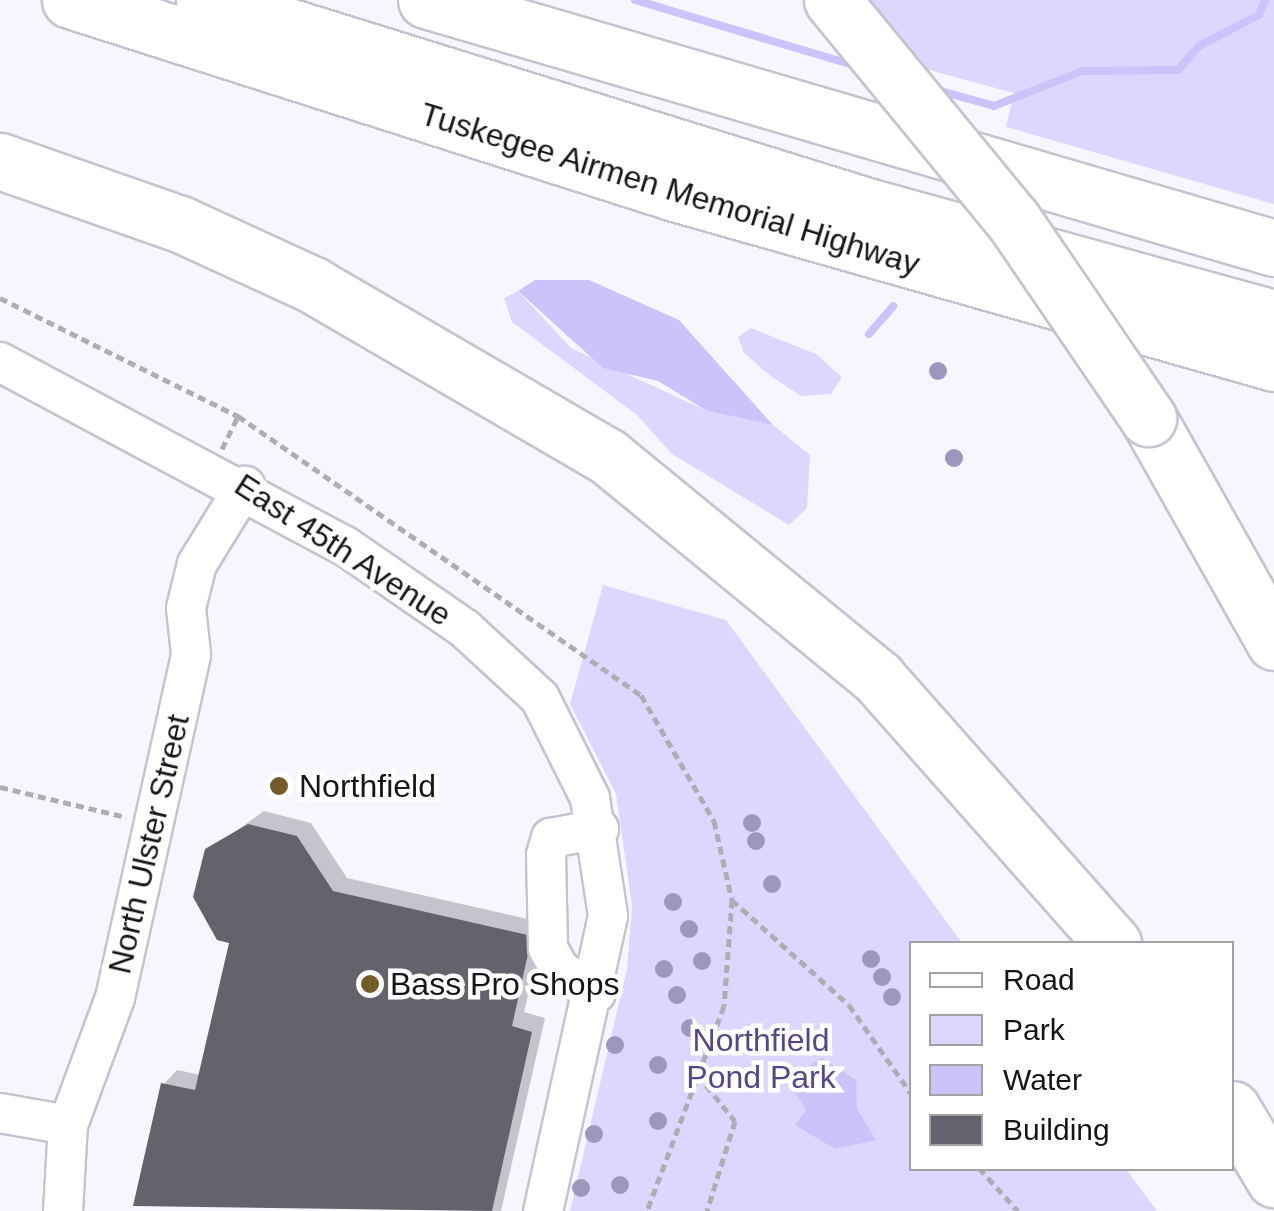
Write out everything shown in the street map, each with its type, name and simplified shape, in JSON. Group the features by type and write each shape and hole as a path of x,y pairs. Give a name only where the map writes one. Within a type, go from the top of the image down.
{"highway":[{"name":"Tuskegee Airmen Memorial Highway","path":"70,0 678,194 1274,363"},
{"path":"204,0 848,201 1274,318"},
{"path":"307,0 1274,288"},
{"path":"426,0 1274,248"},
{"path":"832,0 1002,205 1148,418 1274,642"},
{"path":"0,162 180,224 313,284 607,456 878,678 1111,941"},
{"path":"1234,1112 1274,1179"}],"street":[{"name":"East 45th Avenue","path":"0,362 246,486 515,670 562,733 599,829 608,916 596,992 543,1211"},
{"name":"North Ulster Street","path":"63,1211 68,1126 115,998 191,654 186,608 197,564 246,486"},
{"path":"596,992 560,970 548,948 546,856 551,838 599,829"},
{"path":"0,1113 68,1126"}],"path":[{"path":"0,788 154,824"},
{"path":"732,900 849,1005 909,1091"},
{"path":"698,1075 735,1121 706,1211"},
{"path":"982,1171 1018,1211"}],"green space":[{"path":"867,0 1274,0 1274,204 1006,127 1014,93 929,70"},
{"path":"518,291 571,348 707,411 773,425 810,455 807,508 789,525 672,454 637,415 512,322 504,298"},
{"path":"751,328 816,354 842,377 831,394 801,396 772,377 744,353 738,337"},
{"name":"Northfield Pond Park","path":"603,585 726,620 961,941 909,941 909,1171 1127,1171 1157,1211 570,1211 627,969 632,906 616,794 570,704"}],"water":[{"path":"535,280 589,280 679,320 773,425 707,411 658,381 603,368 518,291"},
{"path":"821,1058 856,1080 857,1109 876,1140 835,1149 795,1125 806,1110 793,1090 798,1073"}],"building":[{"name":"Bass Pro Shops","path":"248,824 297,836 333,891 532,936 512,1026 532,1032 492,1211 133,1206 161,1083 195,1090 229,943 217,940 193,897 205,849"}],"waterway":[{"path":"635,0 856,66"},
{"path":"937,90 994,106 1082,71 1178,70 1199,46 1259,15 1265,0"},
{"path":"869,334 893,306"}],"place":[{"name":"Northfield","path":"279,786"},
{"name":"Bass Pro Shops","path":"370,984"}]}
